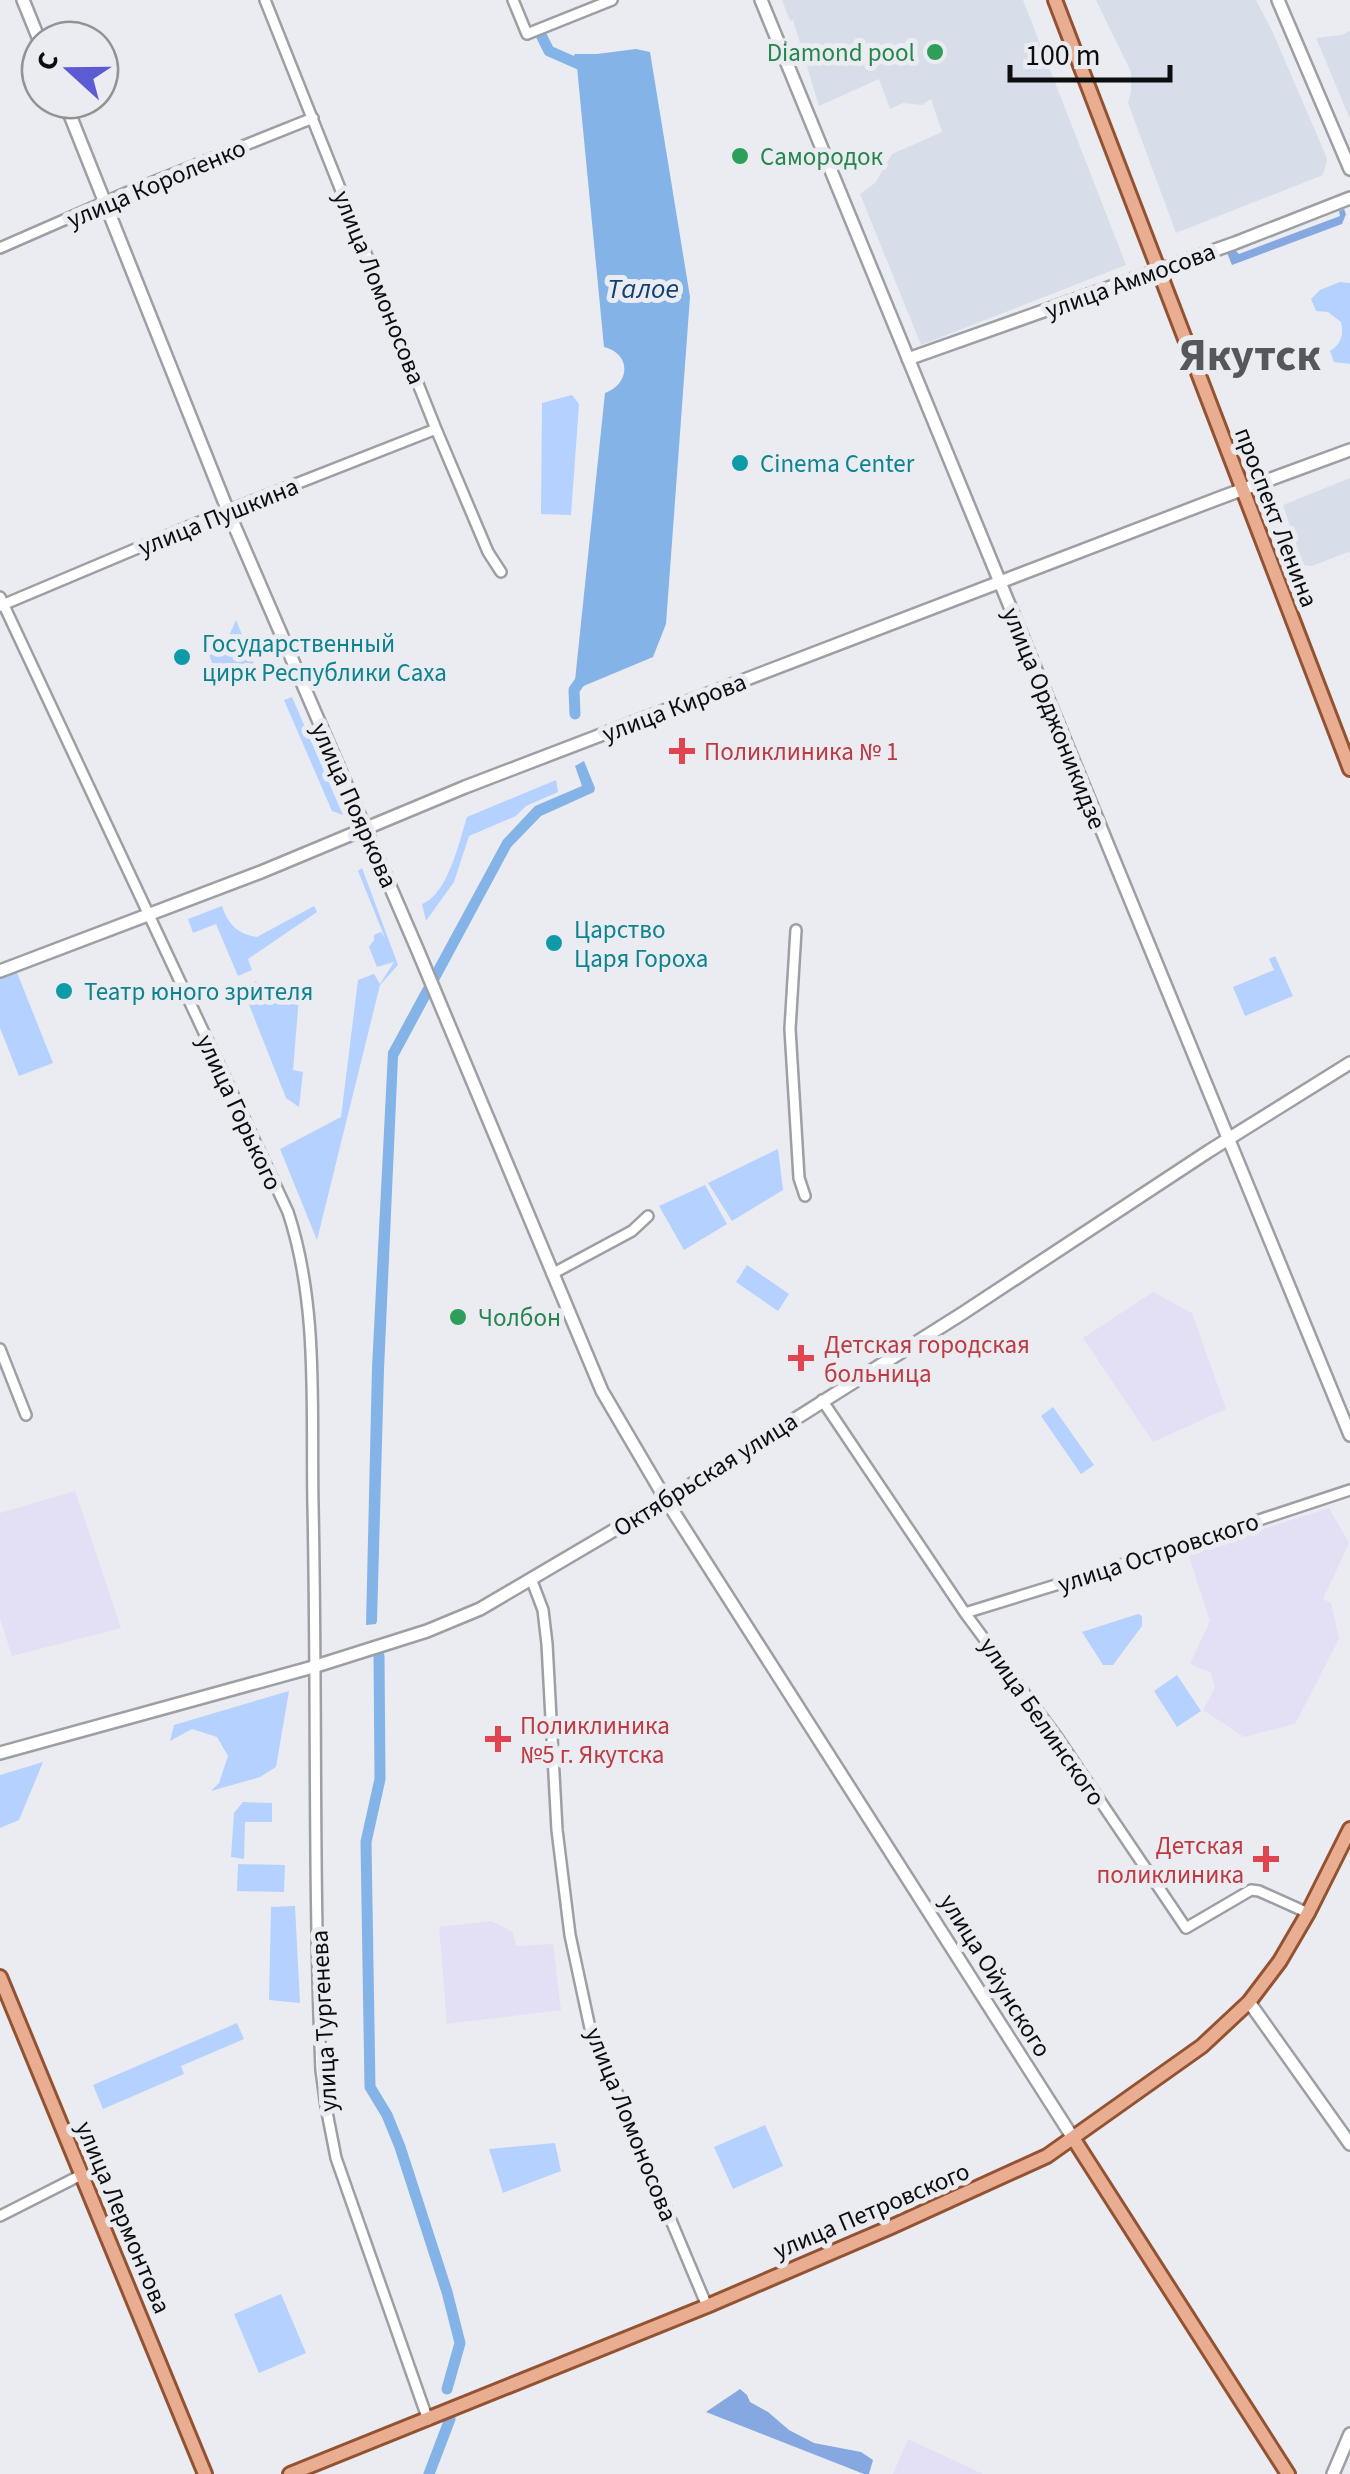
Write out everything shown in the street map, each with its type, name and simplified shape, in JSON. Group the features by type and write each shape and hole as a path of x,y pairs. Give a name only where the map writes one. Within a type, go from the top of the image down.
{"main road":[{"name":"проспект Ленина","path":"1055,0 1350,769"},
{"name":"улица Петровского","path":"290,2474 707,2306 1036,2162 1202,2046 1248,2002 1280,1961 1350,1829"},
{"name":"улица Лермонтова","path":"0,1978 206,2474"},
{"name":"улица Ойунского","path":"1074,2138 1288,2474"}],"street":[{"name":"улица Ломоносова","path":"264,0 436,428 488,552 501,572"},
{"path":"514,0 527,34 612,0"},
{"name":"улица Орджоникидзе","path":"761,0 1350,1436"},
{"path":"1278,0 1350,169"},
{"name":"улица Короленко","path":"0,248 313,118"},
{"name":"улица Пояркова","path":"72,120 228,511 602,1391 666,1500"},
{"name":"улица Аммосова","path":"908,359 1350,198"},
{"name":"улица Пушкина","path":"1,603 436,428"},
{"name":"улица Кирова","path":"0,972 261,872 364,827 1350,450"},
{"name":"улица Горького","path":"1,603 288,1212 303,1266 309,1313 313,1666"},
{"path":"796,930 790,1029 799,1178 804,1196"},
{"name":"Октябрьская улица","path":"0,1753 313,1666 428,1631 480,1610 666,1500 1350,1063"},
{"path":"552,1274 632,1230 648,1216"},
{"path":"0,1348 26,1416"},
{"name":"улица Белинского","path":"822,1400 965,1613 1057,1737 1186,1928 1251,1890 1308,1913"},
{"name":"улица Островского","path":"965,1613 1350,1490"},
{"name":"улица Ойунского","path":"666,1500 1074,2138"},
{"name":"улица Ломоносова","path":"532,1581 543,1610 548,1644 557,1830 570,1935 590,2028 707,2306"},
{"name":"улица Тургенева","path":"313,1666 319,2006 326,2107 336,2158 428,2420"},
{"path":"1248,2002 1350,2144"},
{"path":"0,2216 81,2174"},
{"path":"1333,2474 1350,2434"}],"shaded area":[{"path":"782,0 1023,0 1126,265 921,345 860,194 875,183 892,154 942,132 931,99 922,105 903,103 890,109 879,79 819,106 793,20 790,21"},
{"path":"1096,0 1256,0 1324,151 1327,160 1323,175 1176,233 1128,103 1131,72"},
{"path":"1350,31 1350,119 1316,38"},
{"path":"1344,209 1342,224 1232,265 1227,253 1235,250 1239,254 1340,216 1339,211"},
{"path":"1340,282 1350,283 1350,364 1334,362 1330,351 1341,339 1341,322 1328,312 1316,311 1311,299 1320,290"},
{"path":"572,395 579,404 571,515 541,514 542,403"},
{"path":"1350,478 1350,554 1312,566 1303,565 1283,505"},
{"path":"236,620 256,669 221,684 209,655 225,645"},
{"path":"292,697 343,815 332,811 284,700"},
{"path":"556,780 558,792 469,836 454,882 426,921 422,904 446,879 467,817"},
{"path":"362,868 398,965 380,985 317,1240 280,1149 341,1117 358,980 374,974 380,984 394,962 377,967 369,947 374,935 381,932 385,938 358,871"},
{"path":"222,906 234,927 257,937 314,906 317,912 248,959 252,970 238,976 216,924 193,933 188,919"},
{"path":"1275,956 1293,996 1245,1016 1233,987 1274,970 1269,959"},
{"path":"16,970 53,1063 19,1076 0,1028 0,977"},
{"path":"256,981 262,993 300,985 293,1070 303,1072 299,1107 286,1098 242,987"},
{"path":"778,1149 783,1190 732,1221 708,1183"},
{"path":"705,1185 727,1224 684,1250 659,1206"},
{"path":"747,1265 789,1294 778,1311 736,1282"},
{"path":"1153,1292 1192,1313 1226,1409 1153,1442 1083,1338"},
{"path":"1053,1407 1094,1465 1081,1474 1041,1416"},
{"path":"75,1491 121,1628 12,1656 0,1618 0,1513"},
{"path":"1329,1508 1349,1543 1323,1599 1331,1603 1339,1639 1295,1724 1244,1737 1203,1710 1215,1688 1211,1673 1190,1664 1210,1621 1188,1553"},
{"path":"1142,1616 1142,1626 1113,1665 1103,1665 1082,1632"},
{"path":"1177,1675 1201,1711 1177,1727 1154,1691"},
{"path":"289,1691 276,1767 260,1777 211,1791 219,1783 228,1756 217,1737 192,1729 170,1741 174,1725"},
{"path":"43,1762 19,1820 0,1828 0,1775"},
{"path":"243,1802 272,1803 272,1822 245,1822 244,1859 231,1857 234,1813"},
{"path":"238,1864 285,1865 284,1892 237,1891"},
{"path":"295,1906 300,2003 269,2000 271,1907"},
{"path":"491,1921 513,1932 516,1946 553,1944 561,2010 447,2024 439,1927"},
{"path":"237,2023 244,2039 181,2066 184,2074 103,2109 93,2085"},
{"path":"765,2125 783,2166 733,2189 714,2147"},
{"path":"555,2143 561,2171 503,2193 489,2149"},
{"path":"281,2294 306,2353 259,2373 234,2314"},
{"path":"740,2389 750,2402 789,2430 814,2443 861,2452 873,2460 869,2474 706,2412"},
{"path":"908,2439 983,2474 893,2474"}],"water":[{"name":"Талое","path":"636,49 650,52 690,297 666,624 653,657 574,690 605,393 619,383 624,369 619,356 604,347 577,67 569,62 575,54"},
{"path":"584,761 594,792 541,816 511,847 398,1057 377,1621 366,1625 372,1368 388,1052 503,840 535,806 582,786 575,766"}],"waterway":[{"path":"542,37 549,51 581,65"},
{"path":"575,714 574,690 581,680"},
{"path":"379,1656 380,1779 366,1842 370,2087 400,2147 447,2292 460,2343 447,2389"},
{"path":"429,2474 450,2419"}],"place":[{"name":"Diamond pool","path":"935,52"},
{"name":"Самородок","path":"740,156"},
{"name":"Cinema Center","path":"740,463"},
{"name":"Государственный цирк Республики Саха","path":"182,657"},
{"name":"Поликлиника № 1","path":"682,751"},
{"name":"Царство Царя Гороха","path":"554,943"},
{"name":"Театр юного зрителя","path":"64,991"},
{"name":"Чолбон","path":"458,1317"},
{"name":"Детская городская больница","path":"801,1358"},
{"name":"Поликлиника №5 г. Якутска","path":"498,1739"},
{"name":"Детская поликлиника","path":"1266,1859"}],"district":[{"name":"Якутск","path":"1250,354"}]}
